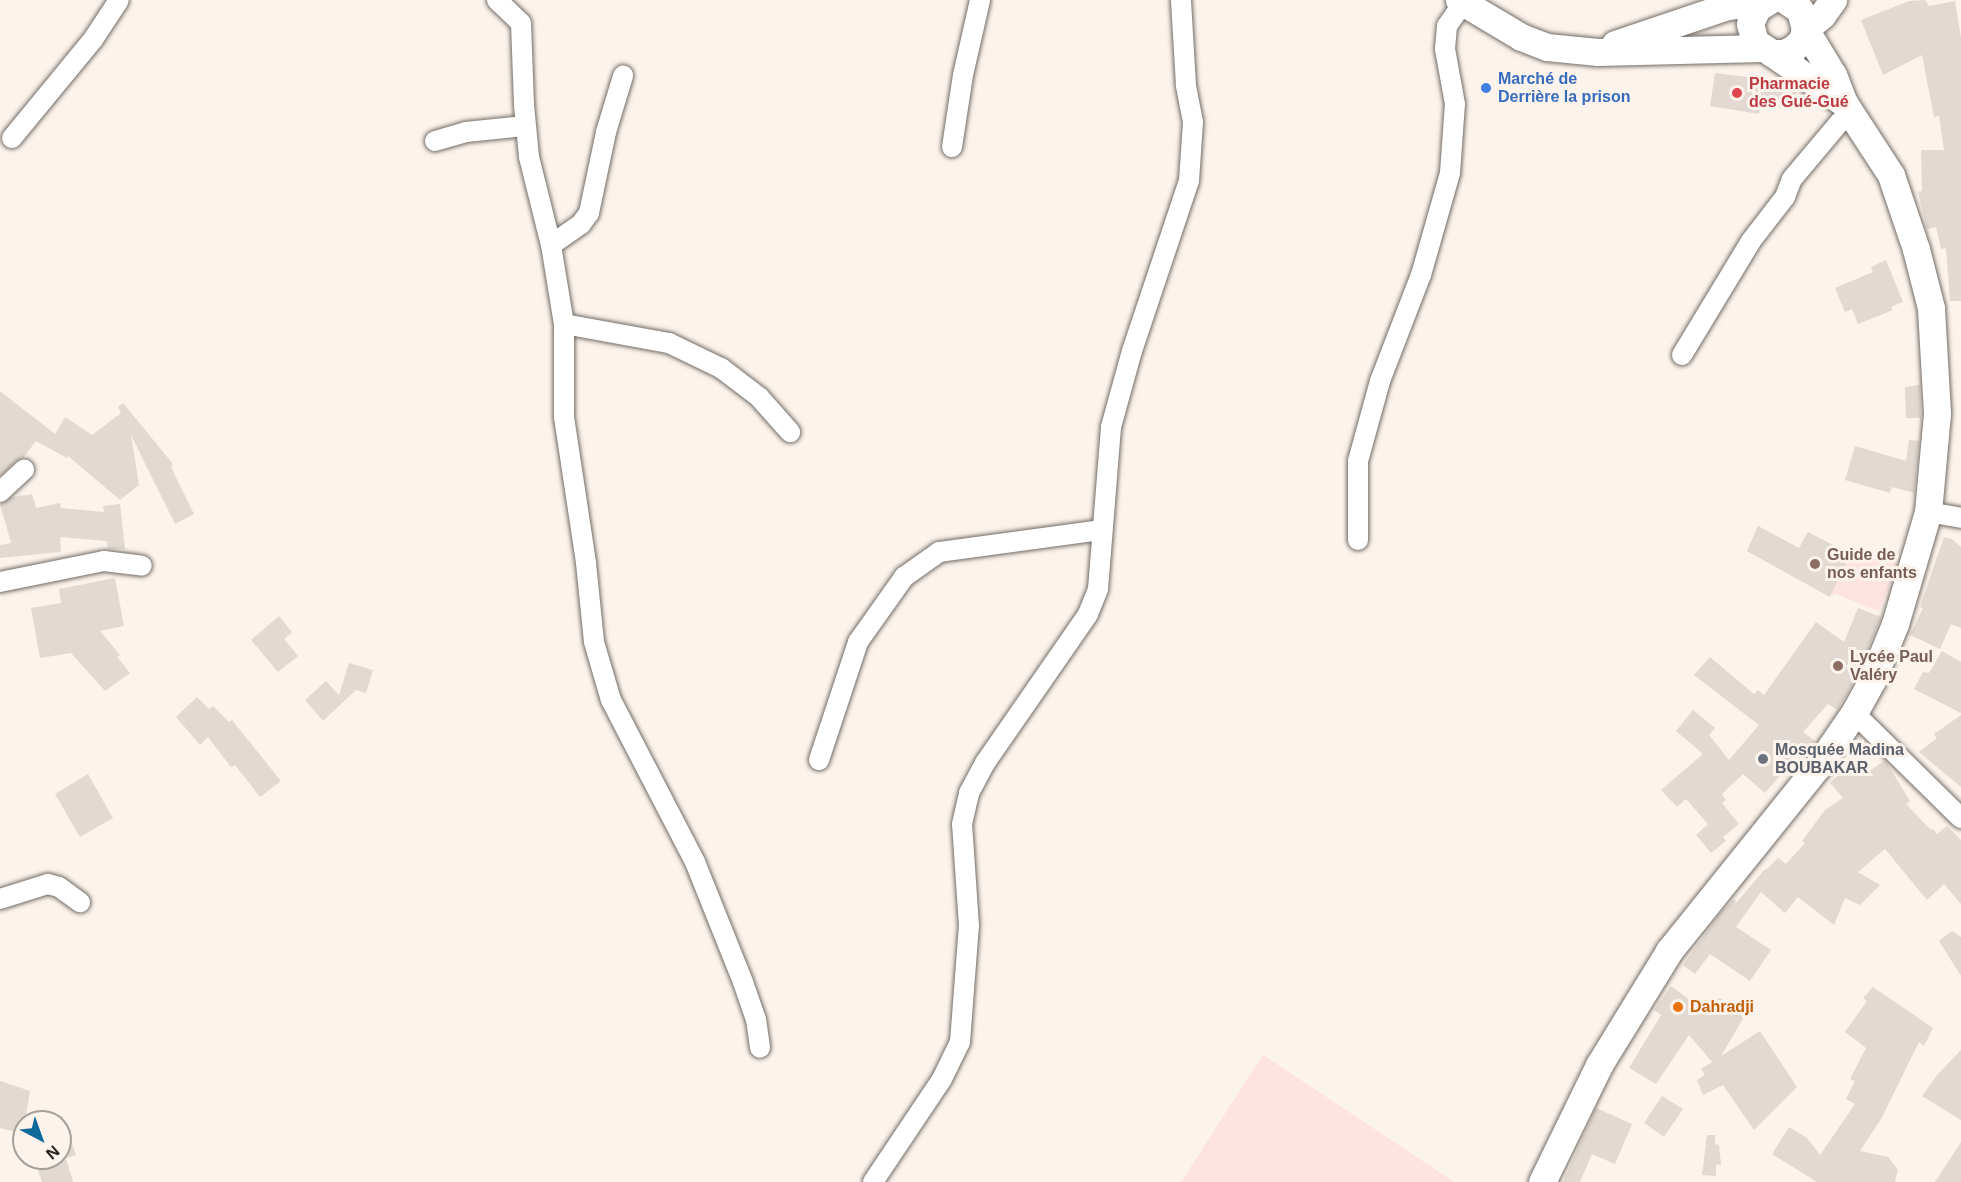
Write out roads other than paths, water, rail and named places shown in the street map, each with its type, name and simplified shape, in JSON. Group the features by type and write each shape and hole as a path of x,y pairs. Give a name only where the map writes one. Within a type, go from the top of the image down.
{"main road":[{"path":"1461,2 1521,37 1547,47 1598,52 1767,51 1794,48 1802,40 1805,29 1822,15 1833,0"},
{"path":"1773,1 1757,8 1750,24 1755,42 1848,108"},
{"path":"1542,1182 1599,1065 1669,951 1785,807 1854,713 1872,680 1895,624 1928,512 1937,413 1930,308 1916,249 1897,190 1880,156 1848,108 1833,75 1805,29 1800,10 1773,1 1727,6 1598,52"}],"street":[{"path":"12,138 94,38 118,0"},
{"path":"497,0 521,22 525,126 529,157 551,245 564,324 564,417 586,563 594,642 611,700 700,873 747,991 756,1019 760,1048"},
{"path":"952,147 963,75 980,0"},
{"path":"873,1182 942,1079 960,1042 969,926 962,824 969,793 985,763 1088,614 1098,589 1111,427 1132,351 1189,181 1193,122 1186,85 1181,0"},
{"path":"1358,540 1358,461 1380,381 1421,274 1450,173 1455,104 1445,49 1447,26 1461,2"},
{"path":"551,245 581,224 589,213 601,153 623,76"},
{"path":"1682,355 1751,241 1785,197 1792,179 1839,123 1848,108"},
{"path":"435,141 466,132 525,126"},
{"path":"564,324 669,343 720,368 759,397 790,432"},
{"path":"0,492 24,470"},
{"path":"1928,512 1961,518"},
{"path":"819,760 858,642 904,577 939,552 1102,530"},
{"path":"0,582 104,561 142,566"},
{"path":"1854,713 1961,818"},
{"path":"0,898 20,890 48,884 59,887 80,902"}],"place":[{"name":"Marché de Derrière la prison","path":"1486,88"},
{"name":"Pharmacie des Gué-Gué","path":"1737,93"},
{"name":"Guide de nos enfants","path":"1815,564"},
{"name":"Lycée Paul Valéry","path":"1838,666"},
{"name":"Mosquée Madina BOUBAKAR","path":"1763,759"},
{"name":"Dahradji","path":"1678,1007"}]}
